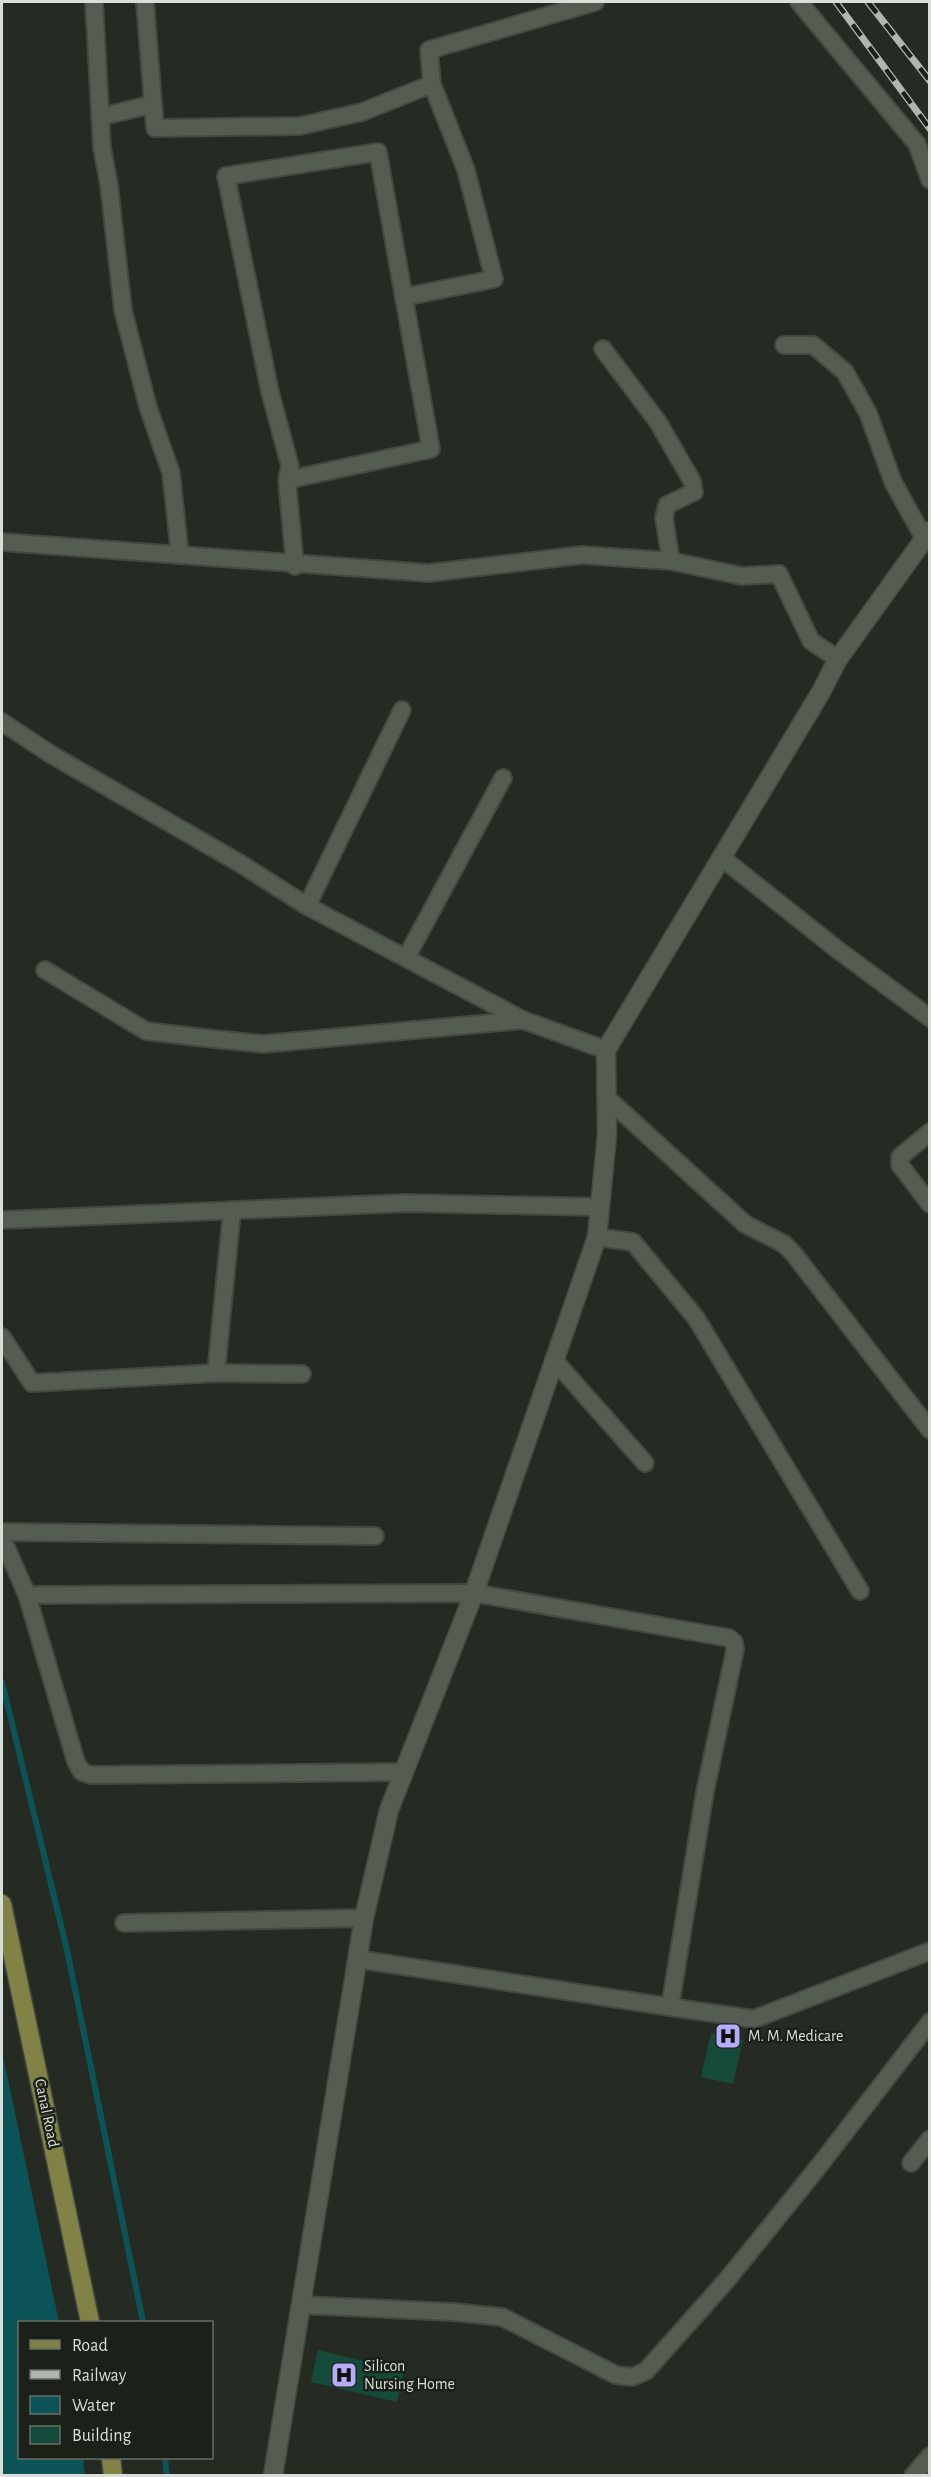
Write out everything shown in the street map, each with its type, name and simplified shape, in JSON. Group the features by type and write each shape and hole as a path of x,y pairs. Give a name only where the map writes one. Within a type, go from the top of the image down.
{"main road":[{"name":"Canal Road","path":"2,1904 90,2321"},
{"path":"111,2459 112,2475"}],"street":[{"path":"94,2 102,148 110,185 123,310 148,408 171,473 180,555"},
{"path":"145,2 155,128 300,126 362,112 432,84"},
{"path":"404,297 494,279 466,170 432,84 429,50 595,2"},
{"path":"799,2 917,144 930,180"},
{"path":"100,117 153,104"},
{"path":"287,480 431,448 378,152 226,176 270,392 290,466 287,480 296,566"},
{"path":"273,2475 364,1918 388,1810 474,1593 597,1237 607,1135 606,1050 821,692 838,659 927,535 893,482 868,413 845,372 813,345 784,345"},
{"path":"603,349 658,422 692,481 694,492 667,505 664,518 670,561"},
{"path":"2,542 296,566 429,573 582,555 670,561 742,576 779,574 811,641 838,659"},
{"path":"307,906 402,710"},
{"path":"2,722 52,755 241,864 307,906 523,1020 606,1050"},
{"path":"406,958 503,778"},
{"path":"722,858 838,950 930,1018"},
{"path":"45,970 146,1031 205,1038 263,1044 523,1020"},
{"path":"607,1098 745,1224 784,1244 793,1252 930,1430"},
{"path":"930,1132 900,1157 900,1165 930,1203"},
{"path":"2,1220 405,1203 600,1207"},
{"path":"216,1373 232,1210"},
{"path":"597,1237 633,1242 696,1318 860,1591"},
{"path":"2,1338 32,1383 216,1373 302,1374"},
{"path":"554,1360 645,1463"},
{"path":"2,1532 375,1536"},
{"path":"2,1538 27,1595 76,1762 82,1772 91,1775 403,1772"},
{"path":"27,1595 474,1593 729,1638 734,1642 735,1650 705,1791 670,2007"},
{"path":"124,1923 364,1918"},
{"path":"357,1959 754,2019 930,1951"},
{"path":"301,2305 453,2312 502,2317 616,2376 632,2377 646,2371 726,2281 819,2166 930,2022"},
{"path":"911,2163 930,2139"},
{"path":"913,2475 930,2456"}],"water":[{"path":"2,2051 59,2321 18,2321 18,2459 83,2459 85,2475 2,2475"}],"building":[{"path":"711,2033 743,2040 733,2084 701,2077"},
{"path":"318,2350 404,2371 397,2402 311,2382"}],"waterway":[{"path":"2,1682 67,1950 143,2321"},
{"path":"165,2459 167,2476"}],"railway":[{"path":"836,2 930,129"},
{"path":"868,2 930,81"}],"place":[{"name":"M. M. Medicare","path":"728,2036"},
{"name":"Silicon Nursing Home","path":"344,2375"}]}
